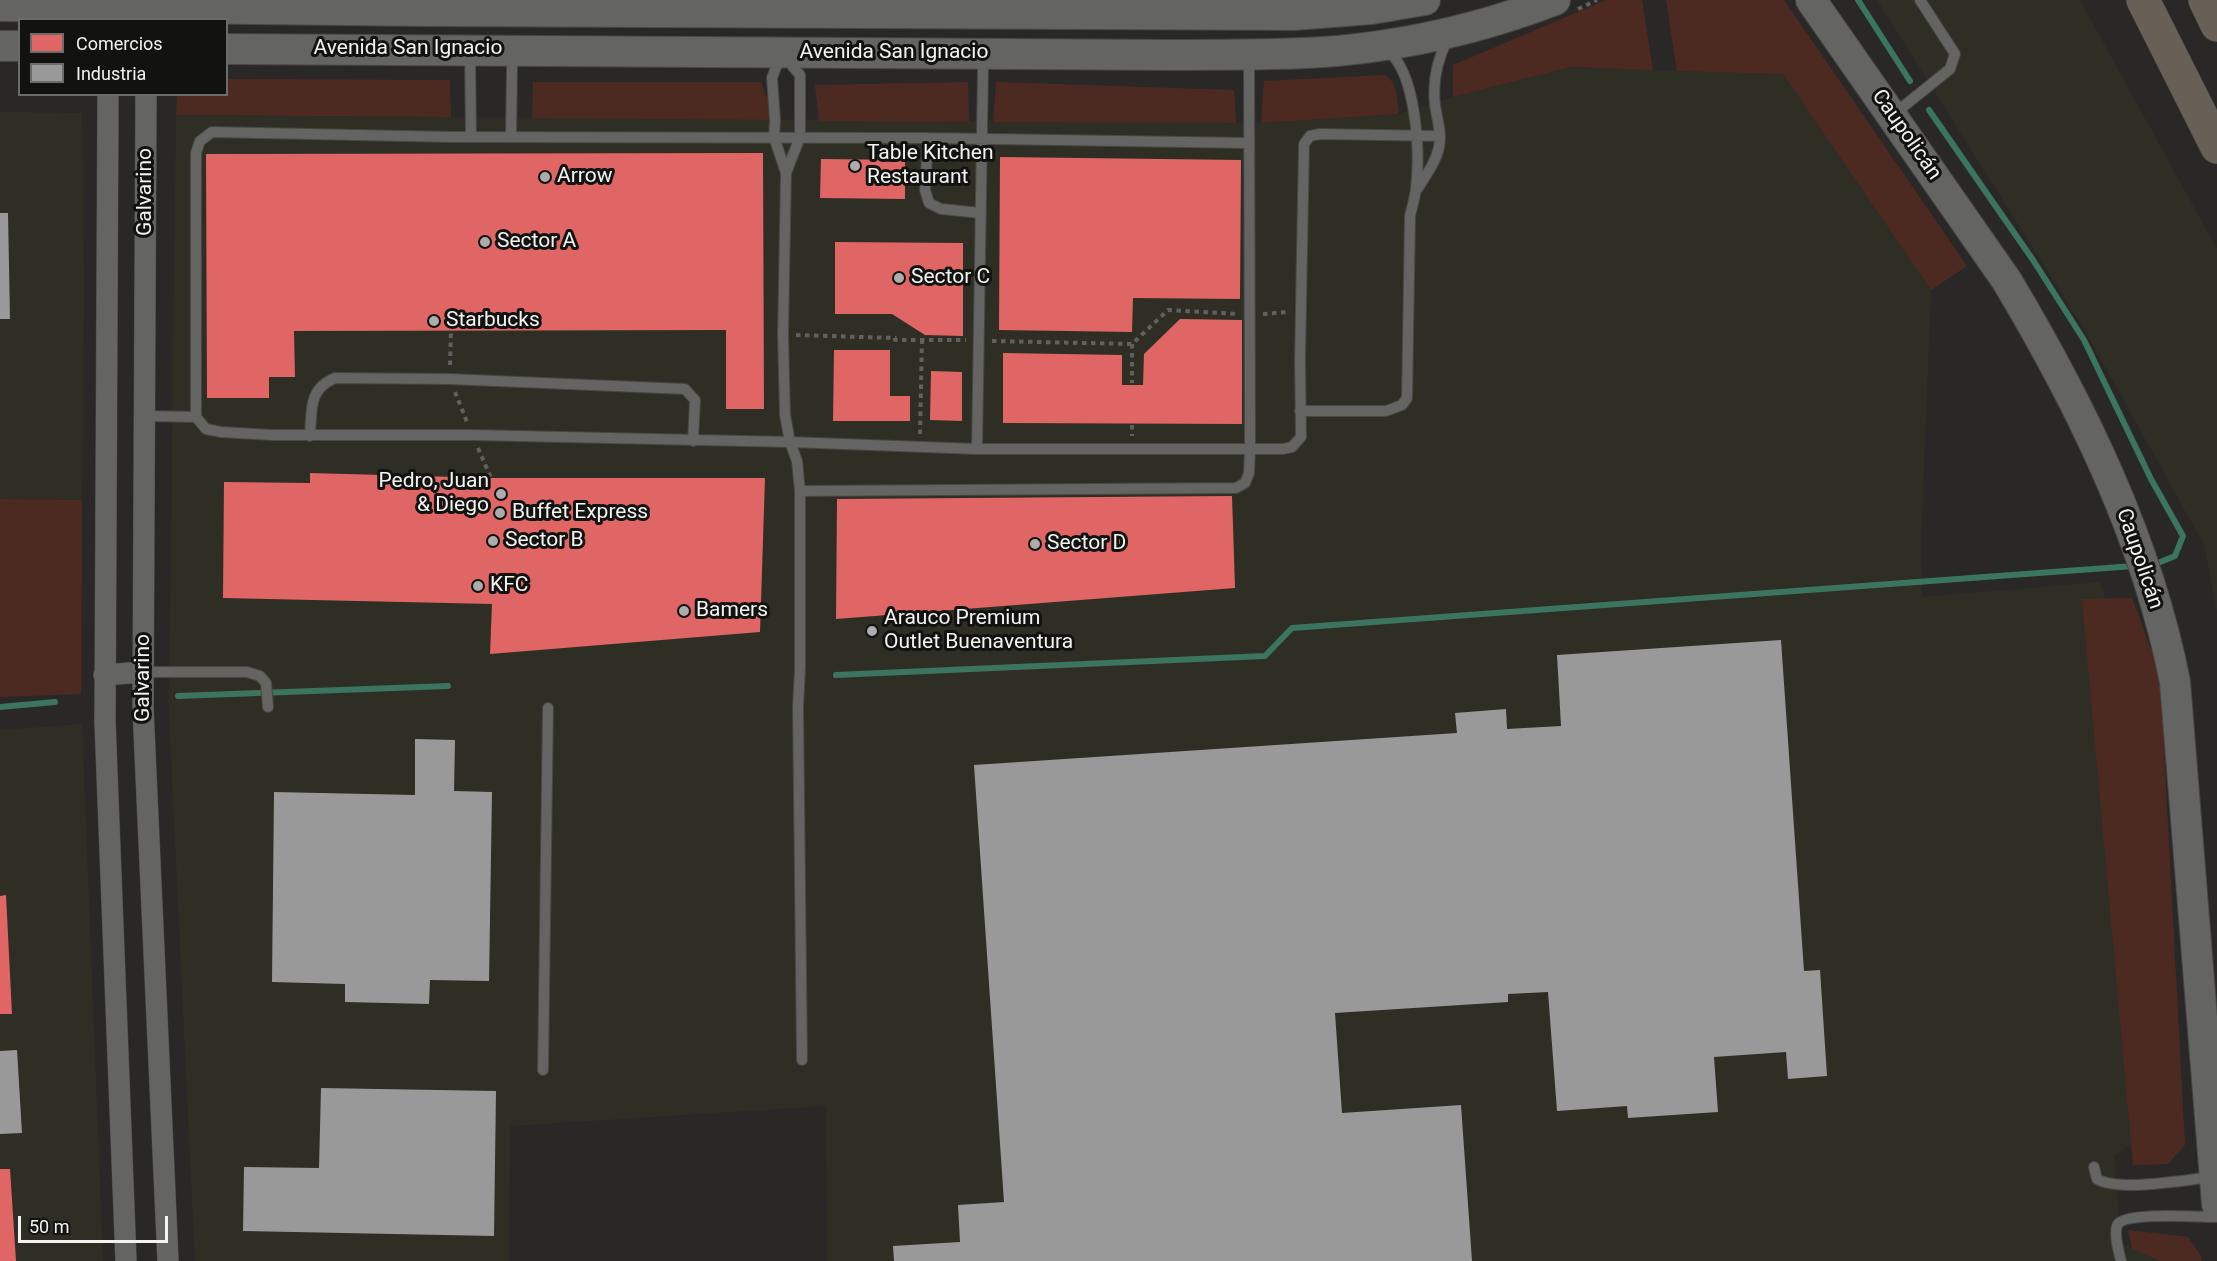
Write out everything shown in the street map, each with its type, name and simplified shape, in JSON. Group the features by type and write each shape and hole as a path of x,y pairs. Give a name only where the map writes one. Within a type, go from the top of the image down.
{"highway":[{"path":"2143,0 2217,147"},
{"path":"2205,0 2217,25"}],"main road":[{"name":"Avenida San Ignacio","path":"0,6 146,9 210,4 344,10 422,5 715,6 1171,15 1294,15 1338,13 1425,0"},
{"name":"Avenida San Ignacio","path":"228,49 516,49 1171,55 1335,51 1382,46 1451,33 1494,22 1555,0"},
{"name":"Caupolicán","path":"1811,0 1976,236 2035,328 2083,422 2133,535 2162,623 2175,682 2207,1017 2216,1190"},
{"path":"342,49 335,29 336,22 344,10"},
{"path":"1053,13 1062,23 1064,37 1062,44 1053,54"},
{"path":"1171,15 1165,36 1171,55"},
{"path":"0,46 18,46"}],"street":[{"name":"Galvarino","path":"108,96 105,762 126,1261"},
{"name":"Galvarino","path":"146,96 143,672 168,1261"},
{"path":"104,675 143,672"}],"lane":[{"path":"1892,116 1950,69 1955,54 1920,0"},
{"path":"1416,191 1434,161 1440,136 1435,106 1435,70 1441,51 1451,33"},
{"path":"1300,411 1386,411 1402,405 1407,398 1410,216 1416,191 1417,136 1408,87 1400,64 1382,46"},
{"path":"470,49 472,65 471,136"},
{"path":"511,135 512,68 516,49"},
{"path":"786,173 800,137 800,75 793,67 788,52"},
{"path":"788,52 776,67 772,78 774,137 786,173 783,335 785,415 790,442 797,461 800,491 798,707 802,1060"},
{"path":"977,449 983,69 986,53"},
{"path":"800,491 1236,488 1245,483 1248,478 1250,448 1249,54"},
{"path":"1248,143 212,132 200,141 196,153 196,417 206,429 221,432 310,436 472,435 790,442 977,449 1283,449 1292,447 1301,437 1304,144 1310,136 1320,134 1440,136"},
{"path":"928,138 925,190 929,203 941,209 981,213"},
{"path":"310,436 313,398 322,383 335,378 450,379 685,389 695,400 693,441"},
{"path":"145,416 196,417"},
{"path":"143,672 247,672 260,676 266,683 268,707"},
{"path":"543,1070 548,708"},
{"path":"2094,1167 2097,1179 2109,1184 2151,1184 2216,1190"},
{"path":"2121,1261 2116,1227 2125,1218 2141,1216 2217,1217"}],"path":[{"path":"783,335 1132,344 1168,310 1249,314 1301,312"},
{"path":"450,379 451,330"},
{"path":"920,447 922,340"},
{"path":"1132,344 1132,384"}],"shaded area":[{"path":"1606,0 1642,0 1653,70 1571,67 1453,97 1453,65"},
{"path":"1666,0 1784,0 1967,266 1931,290 1783,74 1677,71"},
{"path":"1877,0 2080,0 2217,249 2217,612 2204,545 2084,329"},
{"path":"1571,67 1783,74 1931,290 1921,541 1922,597 2100,582 2127,669 2166,1122 2114,1156 2121,1243 2160,1261 827,1261 826,1106 510,1126 509,1261 195,1261 169,715 176,115 1261,123 1399,114 1453,97"},
{"path":"1385,75 1395,87 1399,114 1261,123 1264,81"},
{"path":"228,79 450,80 451,117 176,115 177,96 228,96"},
{"path":"533,82 761,82 775,120 532,118"},
{"path":"968,82 969,122 819,121 815,85"},
{"path":"996,82 1234,90 1236,123 993,122"},
{"path":"0,112 82,113 84,285 82,500 0,499"},
{"path":"0,499 82,500 81,694 0,697"},
{"path":"2132,598 2160,674 2185,1145 2168,1164 2133,1165 2082,599"},
{"path":"82,724 103,1261 0,1261 0,730"},
{"path":"2128,1230 2188,1237 2201,1256 2201,1261 2160,1261 2132,1249"}],"building: Comercios":[{"name":"Sector A","path":"763,153 764,409 726,409 726,330 294,331 295,377 269,377 269,398 207,398 206,154"},
{"path":"1000,157 1241,160 1240,299 1133,298 1132,332 999,330"},
{"path":"821,159 905,160 905,199 820,198"},
{"name":"Sector C","path":"835,242 963,243 963,336 925,335 892,314 835,314"},
{"path":"1180,319 1242,320 1242,424 1003,423 1003,353 1122,355 1122,385 1143,385 1144,354"},
{"path":"834,350 890,350 890,396 910,396 910,421 833,421"},
{"path":"931,371 962,372 962,421 930,420"},
{"name":"Sector B","path":"310,473 491,478 765,478 760,632 490,654 492,604 223,598 224,482 310,483"},
{"name":"Sector D","path":"1232,496 1235,588 836,619 837,499"},
{"path":"6,895 12,1014 0,1014 0,896"},
{"path":"0,1169 10,1169 16,1261 0,1261"}],"building: Industria":[{"path":"0,213 8,213 10,319 0,319"},
{"path":"1781,640 1804,971 1820,970 1827,1076 1788,1079 1786,1052 1714,1057 1718,1112 1628,1118 1627,1106 1557,1111 1548,992 1508,994 1508,1002 1335,1013 1342,1113 1461,1105 1472,1261 894,1261 893,1246 960,1242 958,1205 1004,1202 974,765 1457,733 1455,713 1506,709 1507,729 1561,726 1557,655"},
{"path":"415,739 455,740 454,791 492,792 489,981 430,980 429,1004 345,1002 345,984 272,982 274,792 415,795"},
{"path":"17,1050 22,1133 0,1134 0,1051"},
{"path":"321,1088 496,1091 494,1236 243,1231 244,1167 319,1168"}],"waterway":[{"path":"1858,0 1910,81"},
{"path":"1929,110 2033,260 2084,340 2151,479 2183,536 2175,556 2153,565"},
{"path":"836,675 1265,656 1292,628 2134,566"},
{"path":"178,696 448,686"},
{"path":"0,707 55,702"}],"place":[{"name":"Table Kitchen Restaurant","path":"855,166"},
{"name":"Arrow","path":"545,177"},
{"name":"Sector A","path":"485,242"},
{"name":"Sector C","path":"899,278"},
{"name":"Starbucks","path":"434,321"},
{"name":"Pedro, Juan & Diego","path":"501,494"},
{"name":"Buffet Express","path":"500,513"},
{"name":"Sector B","path":"493,541"},
{"name":"Sector D","path":"1035,544"},
{"name":"KFC","path":"478,586"},
{"name":"Bamers","path":"684,611"},
{"name":"Arauco Premium Outlet Buenaventura","path":"872,631"}]}
